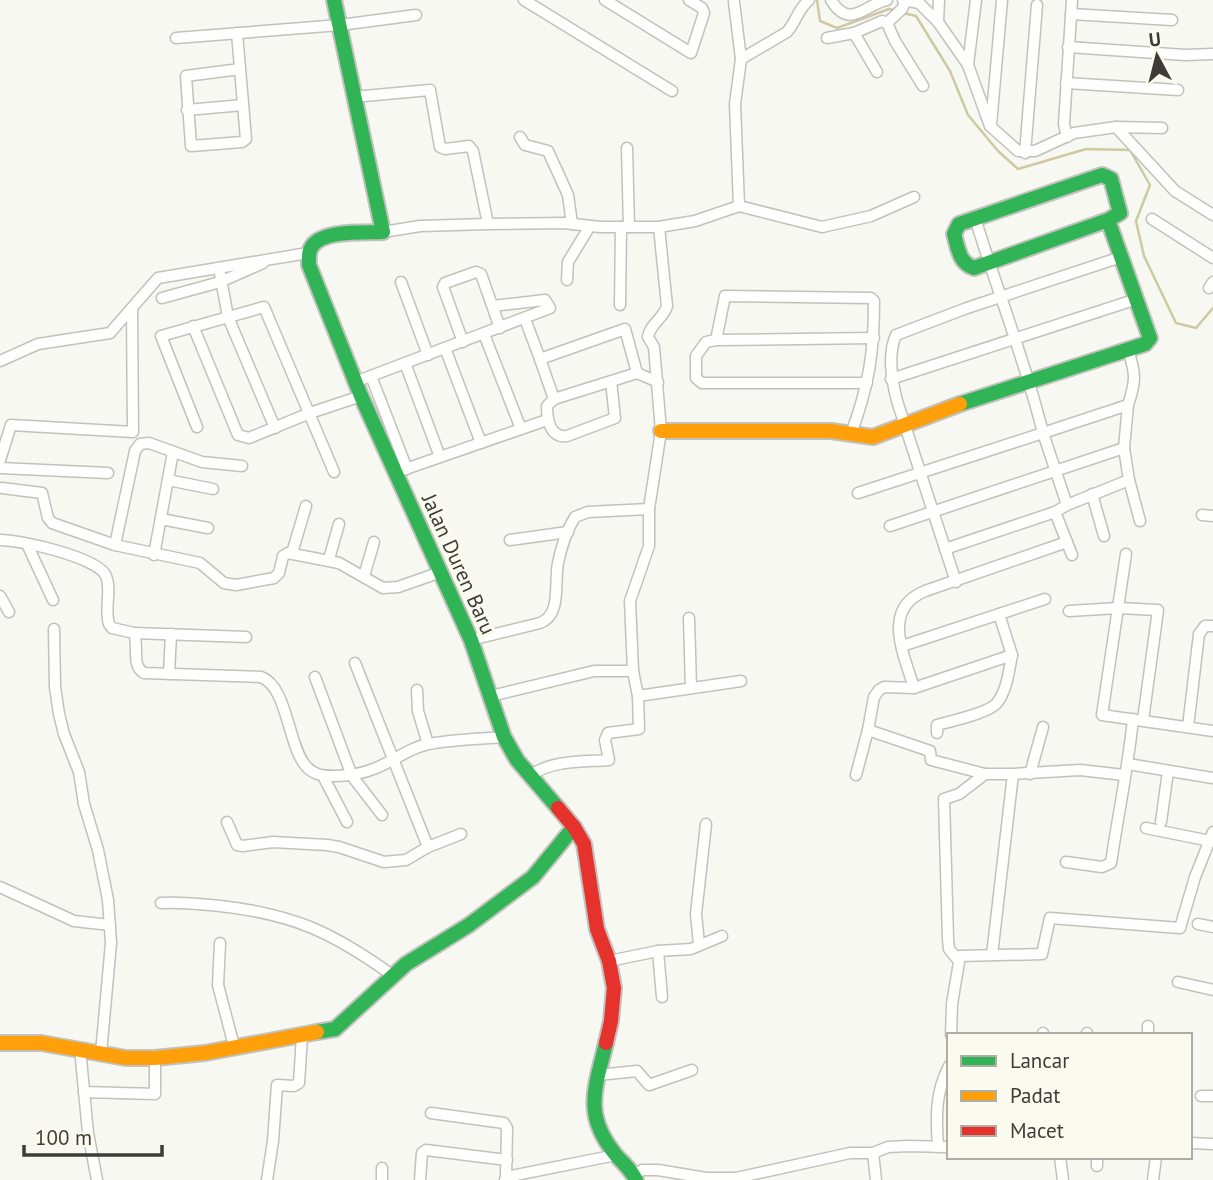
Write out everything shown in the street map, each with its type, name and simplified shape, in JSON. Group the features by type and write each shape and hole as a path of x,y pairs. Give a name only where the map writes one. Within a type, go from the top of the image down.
{"street":[{"path":"334,0 383,232"},
{"path":"524,0 671,90"},
{"path":"606,0 691,54 704,13 702,8 689,0"},
{"path":"741,59 787,32 809,0"},
{"path":"831,0 837,9 849,15 864,12 882,0"},
{"path":"887,23 904,3 913,0 925,8 968,65 990,126 1018,151 1025,153 1043,148 1084,131 1116,127 1162,128"},
{"path":"938,22 939,0"},
{"path":"968,65 976,0"},
{"path":"990,126 1002,0"},
{"path":"1067,137 1064,124 1072,0"},
{"path":"734,2 741,59 735,104 739,206"},
{"path":"1025,153 1037,5"},
{"path":"176,38 340,25 416,15"},
{"path":"1071,15 1172,20"},
{"path":"827,38 854,33 882,21 887,23 923,86"},
{"path":"237,33 240,69 243,105 244,141 194,147 190,144 186,76 240,69"},
{"path":"854,33 877,72"},
{"path":"1068,47 1185,55 1213,54"},
{"path":"1066,83 1178,90"},
{"path":"353,97 430,90 440,147 445,149 470,146 473,151 488,224"},
{"path":"187,110 243,105"},
{"path":"1116,127 1175,191 1213,215"},
{"path":"520,137 525,145 548,151 568,195 572,224"},
{"path":"620,305 627,148"},
{"path":"1102,175 1111,179 1120,213 1108,220 974,268 964,264 954,234 959,224 1102,175"},
{"path":"0,361 38,344 110,333 158,278 309,253 312,245 320,238 332,235 383,232 421,226 488,224 659,227 707,218 739,206 822,228 871,216 914,197"},
{"path":"975,218 1030,381 1054,471 1067,505"},
{"path":"1152,219 1213,258"},
{"path":"661,431 813,430 859,436 1145,344 1150,338 1108,220"},
{"path":"567,280 568,262 590,226"},
{"path":"530,775 549,766 609,760 610,754 605,740 608,733 639,729 638,696 633,671 631,601 649,546 649,509 661,431 654,347 648,337 651,327 663,316 667,306 659,227"},
{"name":"Jalan Duren Baru","path":"309,253 309,265 358,389 401,471 440,572 471,640 504,737 517,760 575,827 584,844 597,929 609,961 614,988 611,1021 593,1104 594,1118 616,1155 629,1166 635,1177"},
{"path":"956,582 903,424 891,379 892,346 896,335 1121,257"},
{"path":"162,298 220,282 255,269 270,259"},
{"path":"219,268 228,317 275,428"},
{"path":"463,342 443,285 479,272 500,328"},
{"path":"401,282 428,355"},
{"path":"716,340 725,296 871,298 874,301 874,338 859,436"},
{"path":"891,379 1137,299"},
{"path":"192,326 238,435 249,438 310,413 358,389 371,376 549,310 547,301 493,306"},
{"path":"197,427 160,339 162,335 264,307 334,472"},
{"path":"0,460 11,425 132,432 132,308"},
{"path":"525,319 554,399"},
{"path":"540,359 623,328 627,330 637,373"},
{"path":"484,334 521,429"},
{"path":"867,383 699,382 696,378 698,352 706,342 716,340 874,338"},
{"path":"445,348 481,443"},
{"path":"1128,350 1135,376 1128,405 1124,448 1140,521"},
{"path":"405,363 440,457"},
{"path":"611,381 616,415 614,418 561,437 555,434 548,420 547,406 554,399 611,381 637,373 658,382"},
{"path":"371,376 401,471 548,420"},
{"path":"858,494 1128,405"},
{"path":"115,545 137,447 140,444 149,443 210,464 242,466"},
{"path":"890,526 1124,448"},
{"path":"154,555 173,452"},
{"path":"0,468 108,473"},
{"path":"168,480 213,489"},
{"path":"945,549 1055,512 1129,480"},
{"path":"2,488 42,493 50,522 115,545 200,564 230,585 274,578 279,573 283,555 292,553 329,559 376,585 390,588 440,572"},
{"path":"1092,494 1104,536"},
{"path":"292,553 306,506"},
{"path":"471,640 548,619 555,596 558,564 573,520 579,514 649,509"},
{"path":"1055,512 1072,555"},
{"path":"160,519 208,528"},
{"path":"329,559 339,524"},
{"path":"510,540 568,532"},
{"path":"0,540 66,554 99,567 107,578 108,624 112,628 134,633 246,637"},
{"path":"364,576 374,542"},
{"path":"914,688 898,621 904,605 915,596 1067,542"},
{"path":"27,544 53,600"},
{"path":"1126,554 1101,712 1105,717 1213,731"},
{"path":"0,596 9,612"},
{"path":"902,646 1045,599"},
{"path":"1066,862 1102,867 1111,863 1124,775 1138,720 1158,612 1155,609 1118,608 1069,611"},
{"path":"937,733 937,725 995,705 1005,684 1012,655 999,614"},
{"path":"689,618 691,688"},
{"path":"1188,727 1199,634 1205,626 1213,626"},
{"path":"54,629 55,687 64,734 77,763 84,804 107,892 109,965 101,1053"},
{"path":"134,633 139,671 268,680 276,690 306,766 323,776 352,776 423,746 504,737"},
{"path":"169,674 171,634"},
{"path":"856,775 874,698 879,690 884,687 914,688 1012,655"},
{"path":"355,663 428,847"},
{"path":"491,696 594,671 633,671"},
{"path":"314,677 352,776 382,816"},
{"path":"638,696 741,681"},
{"path":"417,690 423,746"},
{"path":"1030,774 1042,727"},
{"path":"868,730 930,751 931,760 985,774 1080,771 1124,775"},
{"path":"1128,764 1213,778"},
{"path":"1161,822 1168,771"},
{"path":"951,1033 952,1004 959,972 958,960 948,949 944,799 959,793 985,774"},
{"path":"992,955 1013,774"},
{"path":"323,776 347,822"},
{"path":"227,822 237,845 273,842 327,845 384,862 406,860 428,847 461,834"},
{"path":"699,944 696,914 706,824"},
{"path":"0,1043 41,1043 126,1058 155,1058 205,1053 335,1029 406,964 469,925 533,877 575,827"},
{"path":"958,960 960,956 1042,954 1050,918 1180,928 1195,877 1212,836 1146,828"},
{"path":"0,887 74,921 110,926"},
{"path":"161,903 180,902 282,916 312,927 349,946 392,975"},
{"path":"1198,924 1213,927"},
{"path":"609,961 658,951 691,949 722,936"},
{"path":"220,943 219,985 234,1046"},
{"path":"658,951 663,997"},
{"path":"1178,982 1213,990"},
{"path":"267,1180 277,1085 294,1086 299,1083 302,1036"},
{"path":"80,1048 88,1133 97,1180"},
{"path":"84,1092 155,1094 155,1058"},
{"path":"598,1075 637,1072 649,1085 692,1070"},
{"path":"635,1177 642,1170 657,1170 695,1177 736,1178 850,1153 873,1153 888,1147 943,1147 936,1111 938,1094 947,1071"},
{"path":"1201,1096 1213,1096"},
{"path":"431,1113 504,1123 507,1128 505,1179 616,1155"},
{"path":"1192,1143 1213,1144"},
{"path":"420,1180 422,1153 426,1150 507,1160"},
{"path":"873,1153 876,1180"},
{"path":"1060,1159 1063,1180"},
{"path":"1153,1180 1156,1159"},
{"path":"382,1168 382,1180"}],"waterway":[{"path":"817,0 820,21 837,28 889,9 897,11"},
{"path":"903,13 916,16 950,71 968,115 998,151 1018,169 1086,149 1130,150 1150,185 1136,221 1144,256 1176,323 1196,328 1213,308"}],"traffic: fast":[{"path":"334,0 383,232 344,233 324,238 311,248 309,265 361,396 471,640 504,737 517,760 558,808"},
{"path":"960,404 1145,344 1150,338 1108,220 1120,213 1111,179 1102,175 959,224 954,234 958,250 965,263 974,268 1108,220"},
{"path":"317,1032 335,1029 406,964 469,925 533,877 574,827"},
{"path":"606,1043 596,1088 595,1113 605,1140 636,1180"}],"traffic: slow":[{"path":"661,431 831,431 873,437 960,404"},
{"path":"0,1043 41,1043 126,1058 155,1058 205,1053 317,1032"}],"traffic: jam":[{"path":"558,808 584,844 597,929 609,961 614,988 606,1043"}]}
